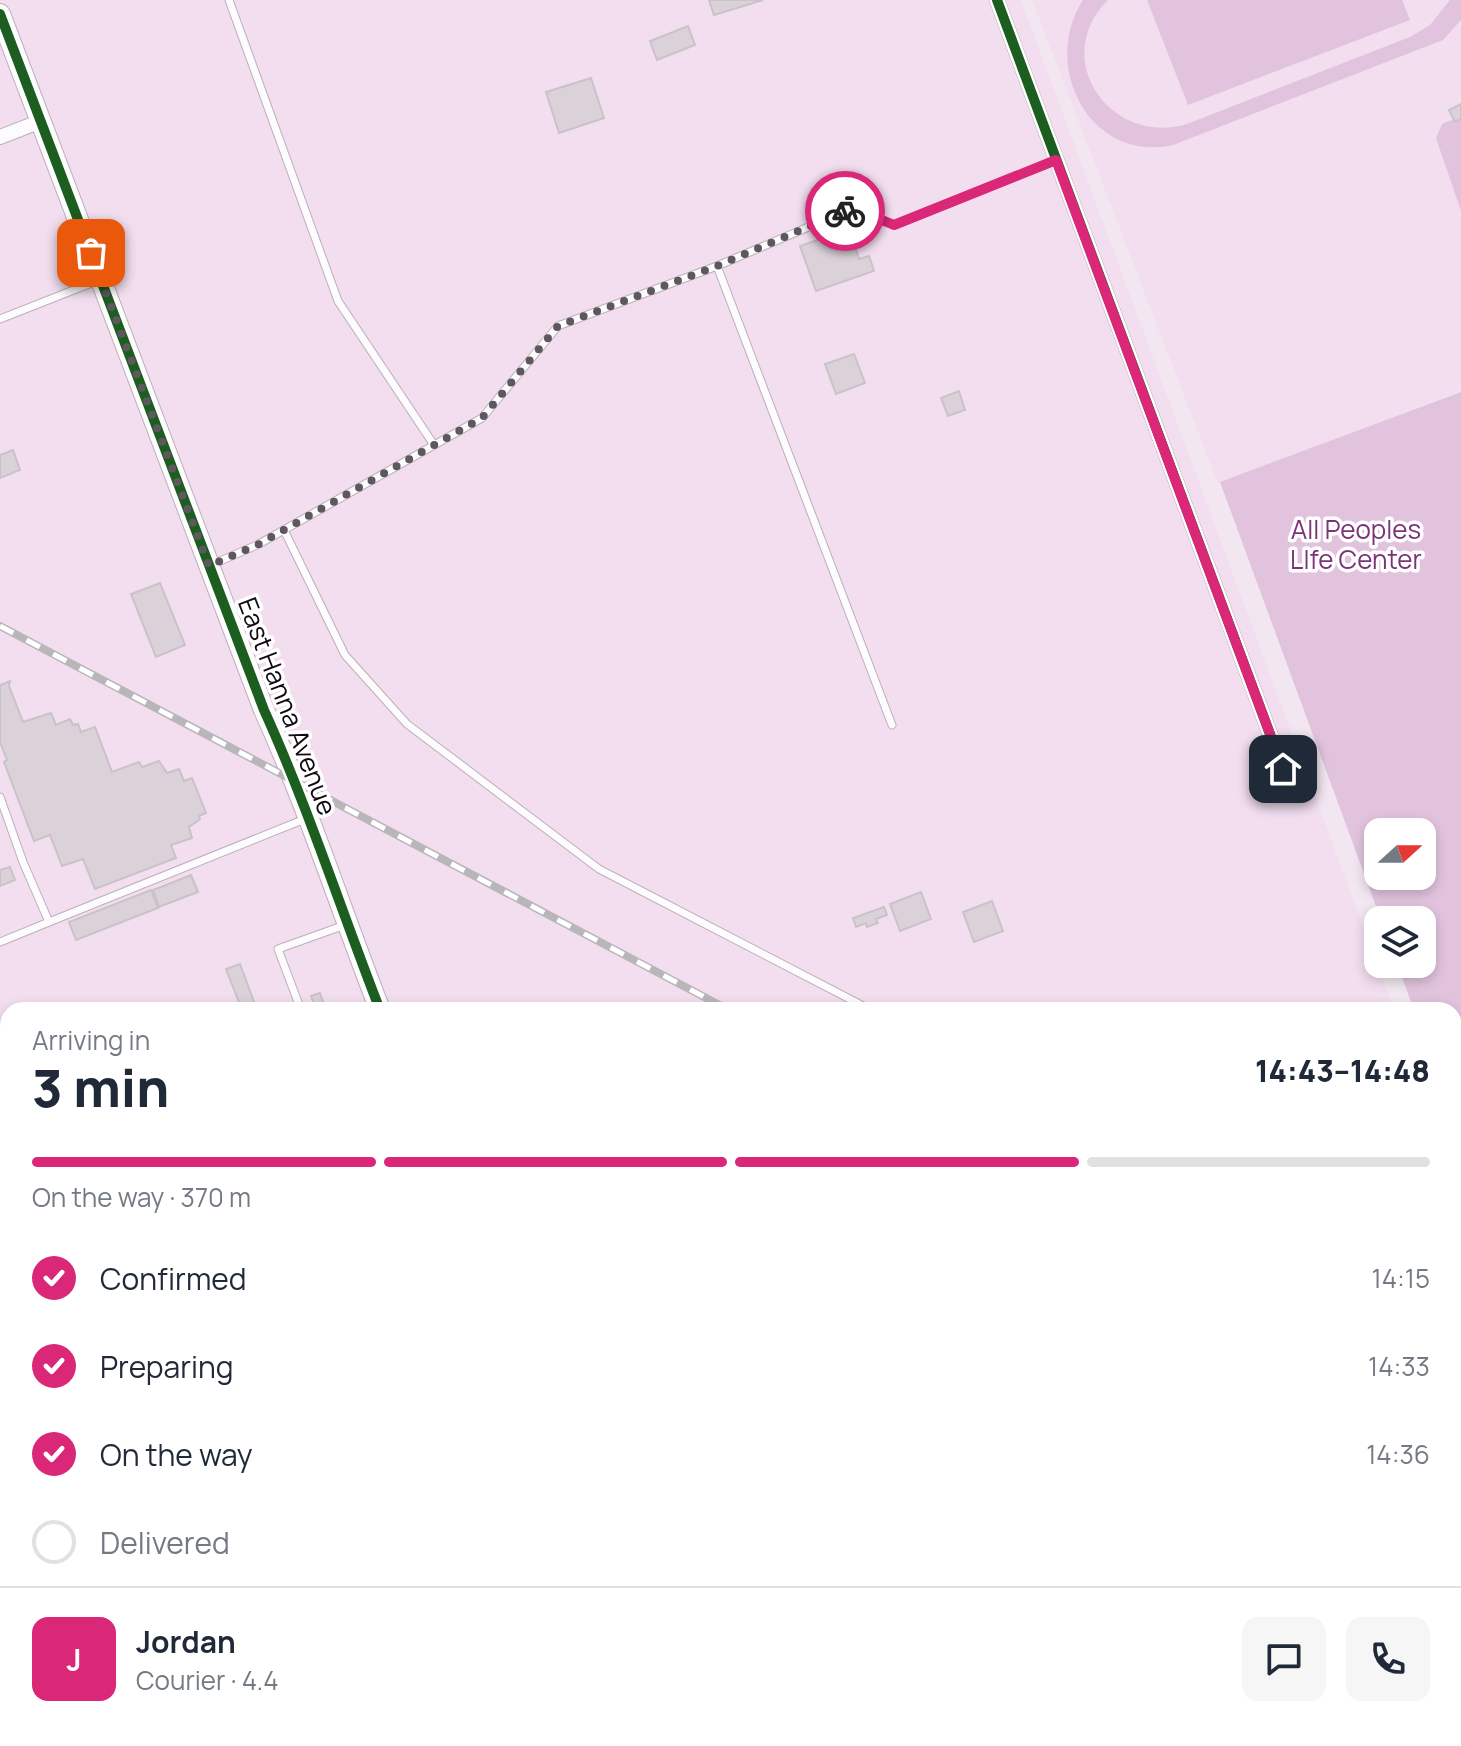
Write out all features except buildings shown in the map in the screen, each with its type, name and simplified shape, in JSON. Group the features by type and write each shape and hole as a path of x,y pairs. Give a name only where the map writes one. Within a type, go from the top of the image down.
{"street":[{"path":"997,0 1283,769"},
{"name":"East Hanna Avenue","path":"0,14 264,710 297,783 377,1002"},
{"path":"0,137 41,121"}],"lane":[{"path":"229,0 338,301 434,445"},
{"path":"209,566 284,530 482,418 558,326 717,266 853,208 894,225 1056,160"},
{"path":"717,266 892,725"},
{"path":"0,319 101,280"},
{"path":"284,530 345,655 407,724 599,869 856,1002"},
{"path":"0,797 49,922"},
{"path":"0,942 309,818"},
{"path":"298,1002 278,949 347,924"}],"shaded area":[{"path":"0,0 1021,0 1364,929 1364,978 1382,978 1391,1002 0,1002"},
{"path":"1032,0 1461,0 1461,391 1218,484"}],"green space":[{"path":"1083,0 1108,0 1091,23 1085,47 1087,71 1096,92 1113,110 1134,122 1159,128 1187,124 1410,37 1430,25 1450,0 1461,0 1461,20 1443,40 1173,145 1144,147 1118,139 1097,124 1081,104 1071,80 1067,53 1071,26"},
{"path":"1147,0 1402,0 1410,20 1188,105"},
{"path":"1461,116 1461,211 1436,138 1442,124"},
{"name":"All Peoples LIfe Center","path":"1461,392 1461,1002 1411,1002 1402,978 1436,978 1436,906 1376,906 1370,890 1436,890 1436,818 1364,818 1364,874 1220,482"}],"railway":[{"path":"0,626 714,1002"}],"cycle path":[{"path":"997,0 1283,769"},
{"path":"0,14 377,1002"}],"way so far":[{"path":"91,253 209,566 259,544 482,418 558,326 717,266 845,211"}],"route":[{"path":"845,211 853,208 894,225 1056,160 1283,769"}]}
